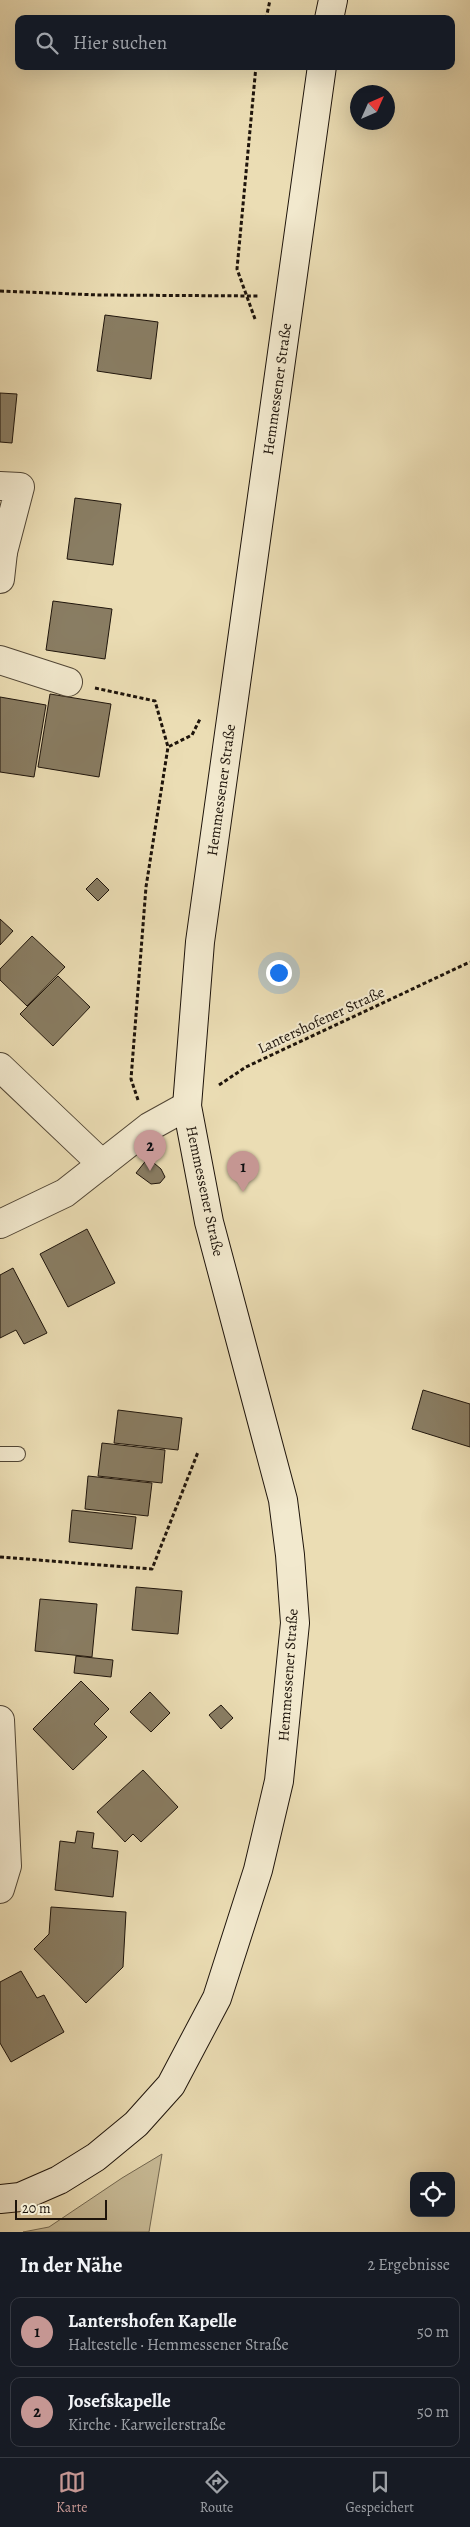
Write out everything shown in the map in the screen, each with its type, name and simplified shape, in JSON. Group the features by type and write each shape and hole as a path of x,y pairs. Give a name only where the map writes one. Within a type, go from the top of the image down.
{"main road":[{"path":"330,15 333,0"},
{"name":"Hemmessener Straße","path":"0,2199 20,2197 59,2180 96,2157 136,2124 171,2085 217,1998 258,1870 280,1780 295,1623 290,1555 283,1500 209,1222 187,1106 200,942 321,70"},
{"path":"0,486 20,487 1,551 0,579"},
{"path":"0,660 68,682"},
{"path":"0,1067 102,1164"},
{"path":"0,1224 65,1193 149,1128 187,1106"},
{"path":"0,1720 7,1866 0,1889"}],"lane":[{"path":"0,1454 18,1454"}],"path":[{"path":"267,15 270,0"},
{"path":"256,70 237,270 257,322"},
{"path":"0,291 99,295 246,295 289,300"},
{"path":"68,682 155,701 168,747 146,887 131,1080 149,1128"},
{"path":"168,747 192,735 203,712"},
{"name":"Lantershofener Straße","path":"187,1106 246,1067 470,962"},
{"path":"0,1557 152,1569 198,1452"}],"shaded area":[{"path":"162,2154 149,2232 23,2232 49,2227 122,2178"}],"building":[{"path":"105,315 158,322 151,379 97,371"},
{"path":"0,393 17,394 12,443 0,442"},
{"path":"75,498 121,504 113,565 67,559"},
{"path":"53,601 112,609 105,659 46,650"},
{"path":"50,694 111,704 99,777 38,767"},
{"path":"0,697 46,705 34,777 0,772"},
{"path":"97,878 109,890 98,901 86,889"},
{"path":"0,919 13,931 0,945"},
{"path":"32,936 65,967 27,1006 0,980 0,969"},
{"path":"58,976 90,1007 53,1046 20,1014"},
{"path":"148,1158 161,1169 165,1177 160,1183 151,1184 136,1173"},
{"path":"87,1229 115,1283 68,1307 40,1254"},
{"path":"13,1268 47,1333 24,1344 16,1330 0,1338 0,1275"},
{"path":"423,1390 470,1404 470,1447 412,1429"},
{"path":"118,1410 182,1418 178,1450 114,1443"},
{"path":"102,1443 165,1450 162,1483 98,1476"},
{"path":"88,1476 152,1483 148,1516 85,1509"},
{"path":"72,1510 136,1517 132,1549 69,1542"},
{"path":"136,1587 182,1591 178,1634 132,1630"},
{"path":"40,1599 97,1604 92,1657 35,1651"},
{"path":"76,1656 113,1660 111,1677 74,1673"},
{"path":"81,1681 109,1709 94,1724 107,1737 73,1770 33,1729"},
{"path":"150,1692 170,1713 151,1732 130,1712"},
{"path":"221,1705 233,1718 221,1729 209,1715"},
{"path":"143,1770 178,1807 141,1842 133,1834 125,1842 97,1812"},
{"path":"77,1831 94,1833 92,1848 118,1851 113,1897 55,1890 60,1841 75,1843"},
{"path":"51,1907 126,1912 123,1967 86,2003 34,1949 49,1934"},
{"path":"21,1971 37,1998 44,1995 64,2032 11,2062 0,2043 0,1982"}],"place":[{"name":"Josefskapelle","path":"150,1171"},
{"name":"Lantershofen Kapelle","path":"243,1192"}]}
